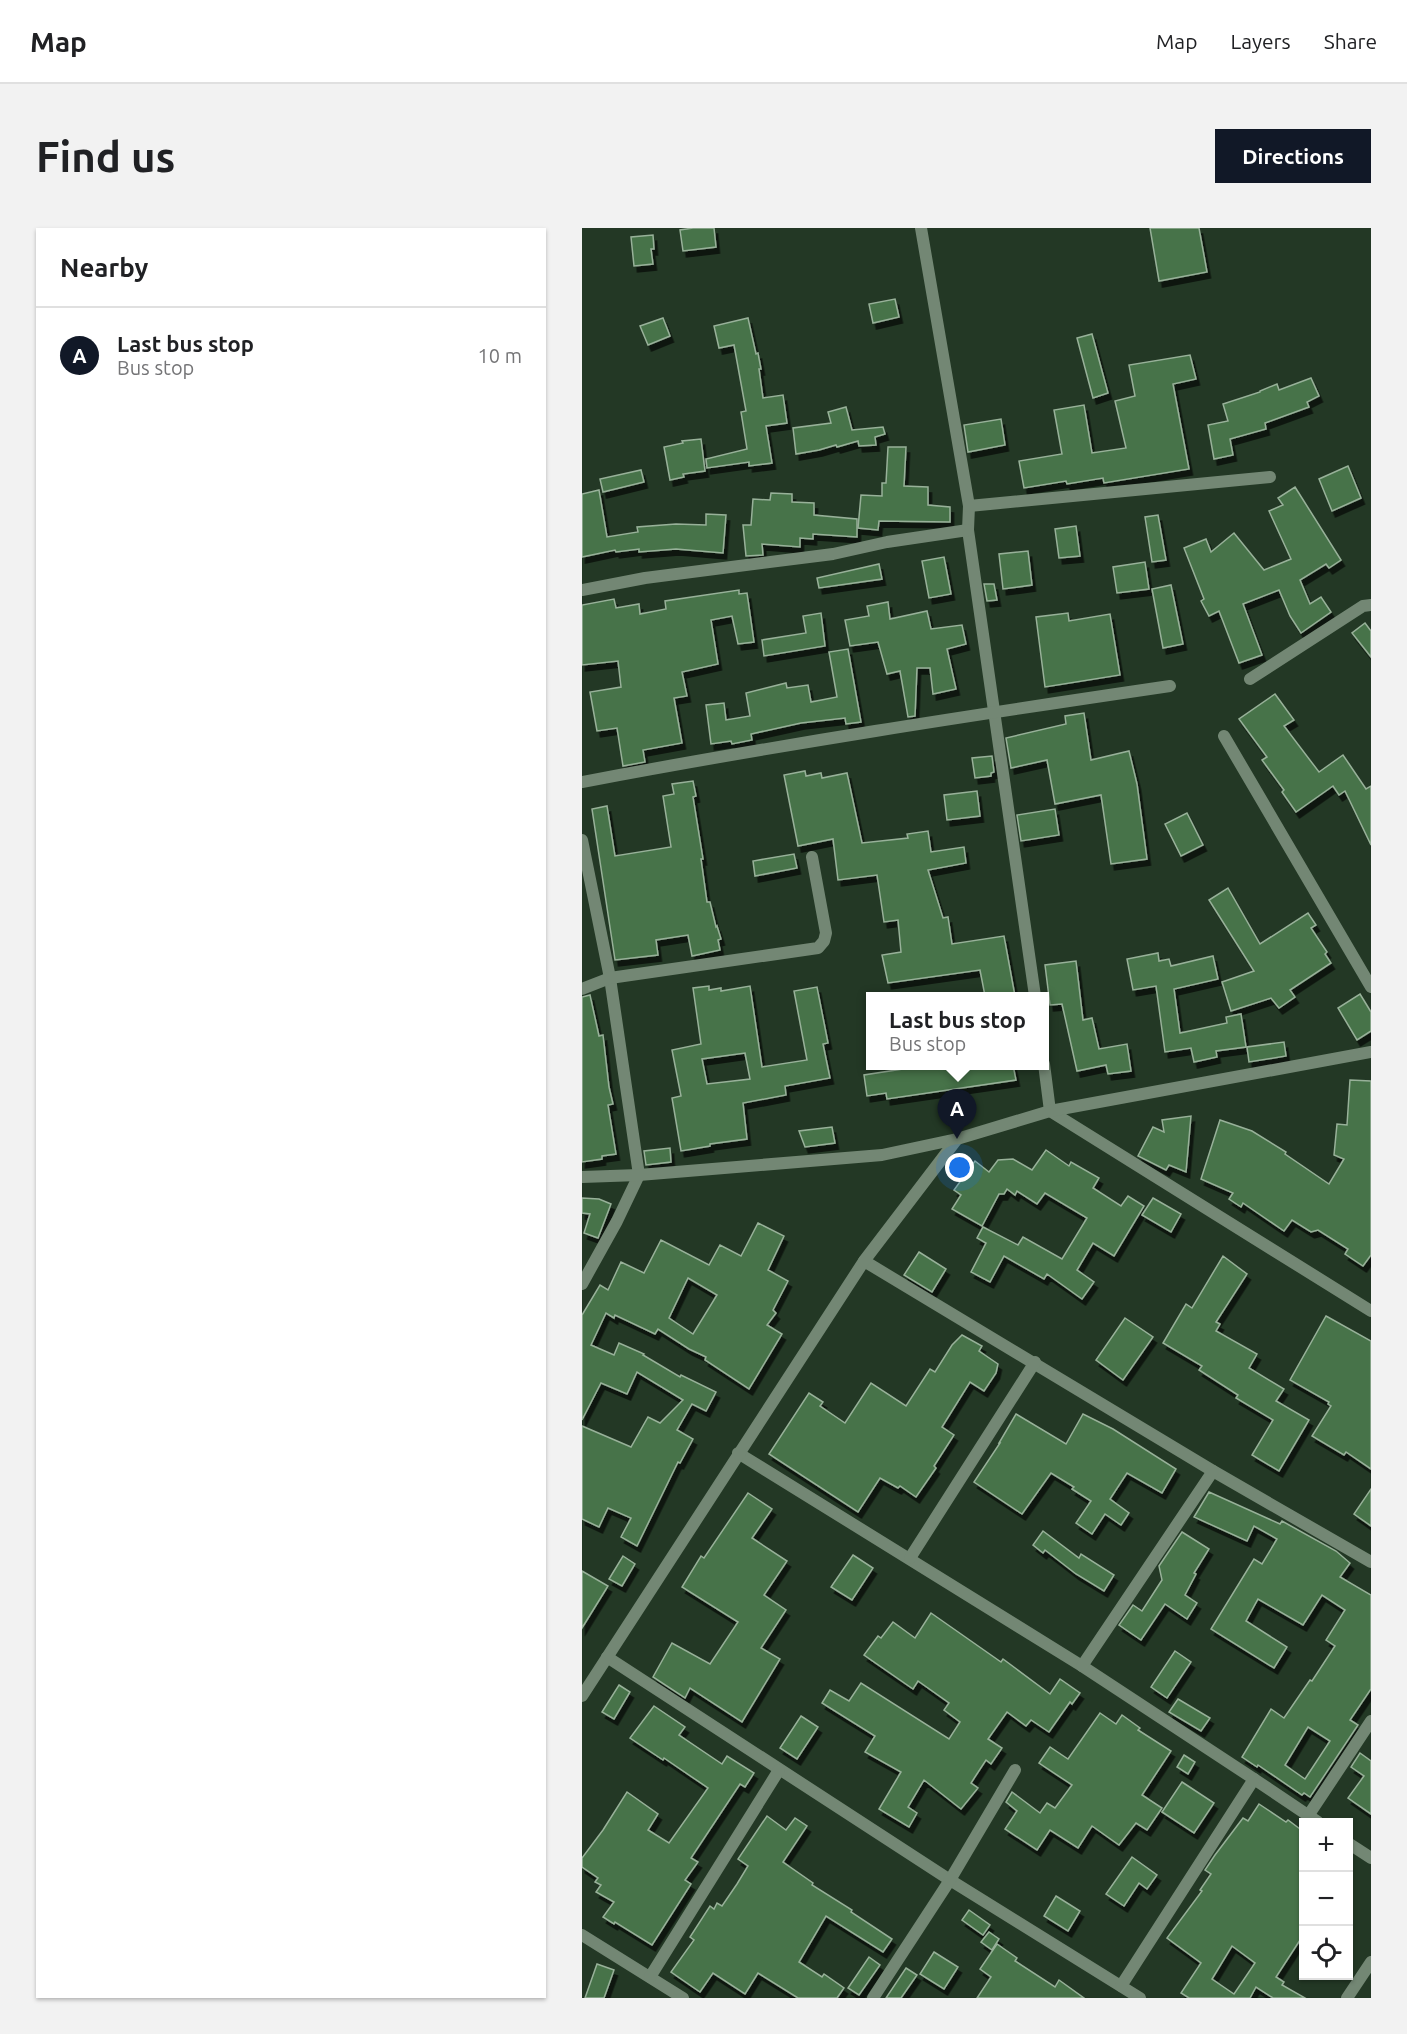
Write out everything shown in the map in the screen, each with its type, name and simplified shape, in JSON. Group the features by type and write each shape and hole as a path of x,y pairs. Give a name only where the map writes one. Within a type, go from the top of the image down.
{"street":[{"path":"921,228 969,506 968,530 1034,992"},
{"path":"969,506 1270,477"},
{"path":"582,590 645,578 833,554 887,542 968,530"},
{"path":"1250,679 1363,606 1371,604"},
{"path":"582,782 993,712 1170,686"},
{"path":"1224,736 1371,987"},
{"path":"582,840 610,978 639,1175 617,1221 582,1284"},
{"path":"582,989 610,978 818,948 824,941 826,933 812,857"},
{"path":"582,1177 639,1175 882,1155 957,1139 1050,1112 1371,1052"},
{"path":"1045,1070 1050,1112"},
{"path":"1050,1112 1371,1311"},
{"path":"582,1696 864,1261 957,1139"},
{"path":"864,1261 1213,1471 1370,1560"},
{"path":"910,1558 1035,1362"},
{"path":"738,1453 1082,1666 1312,1818"},
{"path":"1082,1666 1213,1471"},
{"path":"607,1657 950,1880 1140,1998"},
{"path":"1314,1818 1371,1721"},
{"path":"650,1977 780,1770"},
{"path":"873,1998 950,1880 1016,1770"},
{"path":"1121,1986 1254,1779"},
{"path":"1353,1846 1371,1858"},
{"path":"582,1935 683,1998"},
{"path":"1347,1998 1371,1962"}],"building":[{"path":"714,228 716,247 683,251 680,230"},
{"path":"1150,228 1199,228 1207,272 1159,281"},
{"path":"653,235 654,249 651,249 653,264 634,266 631,237"},
{"path":"895,299 899,317 873,323 869,304"},
{"path":"663,318 670,336 648,345 640,326"},
{"path":"748,318 761,369 759,369 763,398 783,395 787,423 766,426 772,463 749,466 749,462 707,468 706,459 747,449 741,412 746,411 734,345 719,348 714,326"},
{"path":"1092,334 1108,393 1093,398 1077,338"},
{"path":"1190,355 1196,379 1173,384 1189,469 1104,483 1103,478 1024,488 1019,461 1062,454 1054,410 1084,405 1092,453 1126,448 1115,401 1135,396 1129,365"},
{"path":"1311,378 1319,396 1307,402 1309,407 1265,423 1266,429 1230,439 1233,455 1214,459 1208,425 1228,421 1223,404 1277,384 1279,390"},
{"path":"846,407 852,430 883,427 885,434 875,437 876,445 859,446 858,441 796,454 793,428 831,423 828,412"},
{"path":"1001,419 1005,445 968,452 964,425"},
{"path":"701,439 705,471 683,474 684,477 670,480 664,447 683,443 682,441"},
{"path":"888,447 906,447 904,486 928,487 928,505 950,507 950,522 879,521 878,530 858,528 861,495 882,496 882,483 886,483"},
{"path":"1348,466 1361,498 1332,511 1319,479"},
{"path":"641,470 644,482 603,492 600,479"},
{"path":"1295,487 1341,560 1329,568 1326,564 1300,580 1310,604 1321,597 1331,612 1301,633 1290,616 1279,590 1243,604 1262,655 1239,663 1219,611 1209,616 1201,601 1204,599 1184,548 1206,539 1211,552 1234,533 1264,570 1291,559 1269,511 1283,505 1278,498"},
{"path":"599,490 607,537 638,532 637,527 676,524 706,525 706,514 726,515 723,553 676,549 639,552 639,549 616,552 615,550 582,557 582,494"},
{"path":"771,493 792,494 792,502 814,503 814,515 857,519 857,537 813,534 813,539 800,538 800,547 762,544 763,555 746,556 743,525 751,525 753,499 770,500"},
{"path":"1158,515 1166,560 1152,562 1145,517"},
{"path":"1076,526 1080,556 1059,558 1055,529"},
{"path":"1028,551 1032,585 1003,589 999,554"},
{"path":"944,557 951,594 929,598 922,561"},
{"path":"1145,562 1149,589 1117,593 1113,567"},
{"path":"879,564 882,579 819,588 817,578"},
{"path":"984,584 994,584 997,600 987,601"},
{"path":"1171,585 1183,644 1163,648 1152,589"},
{"path":"739,590 739,594 747,593 754,642 738,644 732,616 711,620 718,664 682,672 687,696 674,698 682,743 643,750 645,762 623,766 617,728 597,731 590,692 621,687 618,661 582,665 582,605 614,599 616,608 639,604 640,614 666,609 665,601"},
{"path":"888,602 890,619 927,611 931,629 962,625 966,644 947,649 956,689 933,694 930,668 917,668 915,716 908,717 900,671 887,674 878,642 850,646 845,620 869,616 867,606"},
{"path":"821,613 825,646 764,656 762,640 806,633 803,616"},
{"path":"1068,613 1069,621 1110,614 1120,675 1045,687 1036,617"},
{"path":"1365,623 1371,631 1371,657 1352,633"},
{"path":"848,649 861,722 846,724 845,718 801,723 751,734 752,740 732,744 731,741 711,744 706,705 724,703 726,720 750,716 746,693 786,683 787,688 808,685 811,702 837,697 829,652"},
{"path":"1275,694 1294,720 1284,726 1319,772 1343,755 1366,789 1371,786 1371,845 1345,791 1339,795 1333,786 1296,812 1282,792 1284,790 1262,760 1267,757 1239,719"},
{"path":"1084,713 1091,760 1129,751 1137,784 1147,859 1111,864 1101,795 1055,804 1047,760 1011,768 1006,738 1066,724 1065,716"},
{"path":"992,756 994,772 991,776 975,778 972,758"},
{"path":"805,771 806,776 821,773 822,778 847,773 862,843 908,838 907,834 928,831 931,852 964,847 966,863 928,870 943,918 948,917 952,944 1004,936 1014,992 984,992 980,970 888,983 882,955 901,952 898,920 884,922 877,875 838,880 833,839 798,846 784,775"},
{"path":"693,781 696,796 693,797 707,902 710,902 721,939 718,940 720,950 692,956 688,935 656,940 658,955 615,960 592,809 607,806 615,856 671,847 663,796 674,794 672,784"},
{"path":"977,791 980,816 947,820 944,795"},
{"path":"1055,809 1059,835 1021,841 1017,815"},
{"path":"1187,813 1203,845 1181,856 1165,824"},
{"path":"794,854 797,868 755,876 753,861"},
{"path":"1228,888 1260,944 1308,913 1316,925 1311,928 1327,952 1325,954 1331,963 1290,990 1295,997 1279,1008 1271,998 1231,1011 1222,982 1254,971 1209,900"},
{"path":"1158,953 1159,961 1169,959 1171,966 1213,956 1218,979 1174,989 1180,1033 1227,1023 1226,1017 1241,1014 1246,1047 1216,1051 1217,1057 1194,1062 1191,1048 1165,1052 1156,986 1133,990 1127,959"},
{"path":"1076,961 1083,1020 1092,1018 1099,1049 1127,1044 1131,1071 1108,1074 1106,1065 1077,1071 1062,1004 1050,1005 1045,965"},
{"path":"709,986 709,990 721,988 721,991 750,986 762,1067 807,1060 794,991 817,987 828,1043 823,1044 830,1078 785,1086 786,1095 743,1103 747,1139 681,1151 672,1098 681,1096 672,1050 701,1044 693,988","holes":["745,1053 750,1079 707,1084 702,1059"]},
{"path":"1360,994 1371,1012 1371,1031 1357,1040 1338,1008"},
{"path":"590,995 599,1036 603,1035 613,1104 608,1105 616,1154 582,1162 582,997"},
{"path":"1284,1042 1286,1056 1249,1062 1247,1047"},
{"path":"896,1070 1014,1070 1016,1080 887,1099 886,1093 867,1096 864,1075"},
{"path":"1350,1080 1371,1081 1371,1255 1363,1266 1345,1254 1348,1249 1318,1230 1311,1232 1292,1220 1284,1231 1243,1203 1241,1207 1229,1199 1233,1193 1201,1179 1220,1120 1252,1131 1286,1152 1285,1154 1329,1184 1344,1159 1334,1155 1337,1124 1347,1125"},
{"path":"1191,1116 1186,1172 1169,1165 1166,1170 1138,1156 1153,1127 1164,1132 1162,1120"},
{"path":"832,1127 835,1143 805,1147 799,1131"},
{"path":"670,1148 671,1162 646,1165 644,1151"},
{"path":"1046,1150 1069,1166 1071,1162 1099,1178 1093,1188 1121,1206 1128,1196 1144,1206 1114,1256 1093,1243 1077,1270 1094,1282 1082,1299 1047,1274 1044,1279 1004,1256 990,1282 971,1272 986,1243 977,1238 983,1227 1018,1245 1023,1237 1062,1259 1087,1218 1045,1193 1037,1204 1017,1191 1015,1195 1007,1189 1004,1194 999,1194 982,1226 952,1209 961,1195 954,1190 975,1161 989,1172 998,1160 1013,1159 1032,1170"},
{"path":"582,1198 599,1199 611,1204 598,1238 584,1233 590,1214 582,1213"},
{"path":"1153,1198 1181,1214 1171,1232 1142,1215"},
{"path":"758,1223 784,1236 768,1270 788,1281 773,1310 776,1313 767,1325 782,1334 749,1389 705,1360 706,1357 658,1329 655,1334 615,1315 614,1318 606,1313 591,1345 614,1355 619,1343 644,1354 680,1377 681,1375 716,1392 706,1411 692,1404 677,1430 693,1439 680,1463 678,1462 637,1546 621,1537 631,1518 608,1508 599,1527 582,1519 582,1426 631,1447 648,1417 660,1423 683,1400 637,1372 627,1394 601,1383 582,1420 582,1315 600,1285 608,1290 621,1262 644,1273 661,1240 709,1265 720,1245 741,1256","holes":["688,1278 717,1295 693,1334 669,1318"]},
{"path":"919,1252 946,1269 932,1292 904,1275"},
{"path":"1223,1256 1247,1274 1216,1322 1220,1324 1216,1331 1257,1354 1249,1368 1284,1389 1276,1401 1309,1420 1279,1471 1252,1455 1273,1420 1236,1398 1238,1395 1199,1370 1202,1366 1163,1343 1186,1304 1192,1308"},
{"path":"1326,1316 1371,1341 1371,1469 1346,1452 1344,1455 1312,1436 1331,1406 1329,1402 1290,1380"},
{"path":"1125,1318 1153,1337 1123,1380 1096,1360"},
{"path":"962,1335 982,1346 979,1351 998,1364 996,1373 984,1391 970,1382 942,1427 954,1435 934,1466 936,1468 916,1497 900,1486 898,1488 880,1478 858,1512 769,1454 809,1393 823,1402 820,1406 845,1423 871,1383 906,1406 930,1369 935,1372 952,1345"},
{"path":"1016,1414 1066,1444 1083,1414 1113,1429 1176,1469 1162,1493 1127,1473 1110,1499 1129,1513 1121,1525 1105,1514 1092,1534 1076,1523 1091,1501 1051,1473 1022,1514 974,1482"},
{"path":"1371,1489 1371,1526 1354,1514"},
{"path":"1209,1492 1280,1524 1282,1521 1336,1551 1350,1563 1340,1577 1371,1595 1371,1689 1350,1720 1358,1725 1310,1797 1304,1793 1302,1795 1258,1765 1257,1767 1242,1757 1271,1709 1284,1718 1310,1680 1312,1681 1335,1646 1326,1640 1345,1610 1322,1595 1303,1625 1258,1599 1246,1621 1287,1647 1274,1668 1211,1629 1254,1559 1262,1564 1277,1539 1254,1526 1247,1541 1194,1517","holes":["1308,1727 1330,1741 1305,1779 1285,1765"]},
{"path":"748,1493 772,1509 752,1538 787,1561 764,1595 786,1610 761,1648 780,1659 742,1722 690,1688 685,1698 653,1677 672,1643 710,1664 738,1622 682,1587 701,1556 704,1558"},
{"path":"1043,1531 1079,1558 1081,1554 1114,1575 1104,1591 1076,1574 1045,1550 1043,1553 1033,1545"},
{"path":"1182,1532 1209,1549 1194,1573 1196,1574 1185,1595 1197,1603 1187,1619 1165,1604 1141,1640 1119,1625 1133,1605 1142,1611 1162,1580 1159,1566"},
{"path":"853,1555 873,1568 852,1600 831,1587"},
{"path":"623,1556 635,1564 622,1586 609,1579"},
{"path":"582,1571 608,1586 582,1628"},
{"path":"931,1613 1001,1662 1003,1659 1050,1694 1060,1679 1080,1693 1072,1704 1070,1702 1049,1732 1031,1720 1026,1726 1007,1712 988,1739 1002,1748 991,1764 986,1760 971,1783 978,1788 961,1809 924,1780 908,1807 917,1813 909,1827 879,1809 901,1772 865,1752 875,1736 822,1703 830,1690 849,1701 861,1683 949,1739 960,1722 944,1710 949,1703 918,1681 913,1689 864,1655 878,1636 881,1638 893,1622 915,1638"},
{"path":"1175,1651 1191,1662 1167,1698 1151,1687"},
{"path":"619,1685 630,1692 614,1719 602,1712"},
{"path":"1178,1699 1210,1718 1201,1731 1169,1712"},
{"path":"654,1706 685,1727 679,1735 722,1764 727,1756 754,1773 745,1787 740,1784 691,1858 698,1862 685,1880 691,1884 652,1945 603,1917 614,1902 596,1892 601,1885 595,1882 598,1878 582,1867 582,1858 627,1792 658,1814 648,1830 669,1843 708,1788 630,1738"},
{"path":"1100,1713 1116,1724 1122,1715 1140,1728 1138,1730 1171,1751 1142,1795 1162,1808 1147,1830 1136,1823 1119,1845 1092,1826 1078,1848 1050,1830 1037,1850 1005,1829 1017,1811 1006,1802 1012,1792 1040,1813 1047,1803 1055,1808 1072,1785 1039,1763 1050,1747 1068,1759"},
{"path":"801,1716 818,1727 797,1759 780,1748"},
{"path":"1360,1753 1371,1761 1371,1814 1348,1798 1364,1776 1351,1767"},
{"path":"1184,1755 1195,1762 1188,1774 1177,1767"},
{"path":"1182,1782 1214,1803 1194,1833 1162,1812"},
{"path":"1259,1804 1299,1828 1299,1942 1276,1977 1284,1982 1282,1985 1305,1998 1273,1998 1256,1987 1250,1998 1189,1998 1181,1993 1201,1963 1167,1938 1202,1891 1200,1890 1211,1874 1205,1870 1243,1818 1248,1821","holes":["1232,1946 1255,1963 1234,1994 1212,1979"]},
{"path":"767,1816 786,1830 795,1818 807,1826 783,1862 813,1883 812,1885 892,1939 883,1952 826,1916 799,1962 822,1977 824,1974 844,1988 837,1998 798,1998 758,1973 745,1994 713,1973 700,1992 671,1972 694,1940 690,1937 710,1906 714,1909 717,1903 722,1906 737,1884 748,1866 738,1859"},
{"path":"1132,1857 1157,1875 1147,1889 1139,1883 1124,1906 1106,1894"},
{"path":"1056,1896 1080,1911 1068,1931 1044,1916"},
{"path":"969,1910 990,1925 983,1935 962,1920"},
{"path":"989,1932 999,1939 992,1950 981,1942"},
{"path":"997,1944 1017,1958 1015,1961 1055,1987 1059,1980 1084,1998 977,1998 991,1977 980,1969"},
{"path":"934,1952 958,1967 944,1989 920,1974"},
{"path":"869,1957 880,1965 859,1995 848,1988"},
{"path":"597,1964 614,1970 604,1998 585,1998"},
{"path":"906,1968 917,1975 901,1998 886,1998"}],"place":[{"name":"Last bus stop","path":"957,1139"}]}
